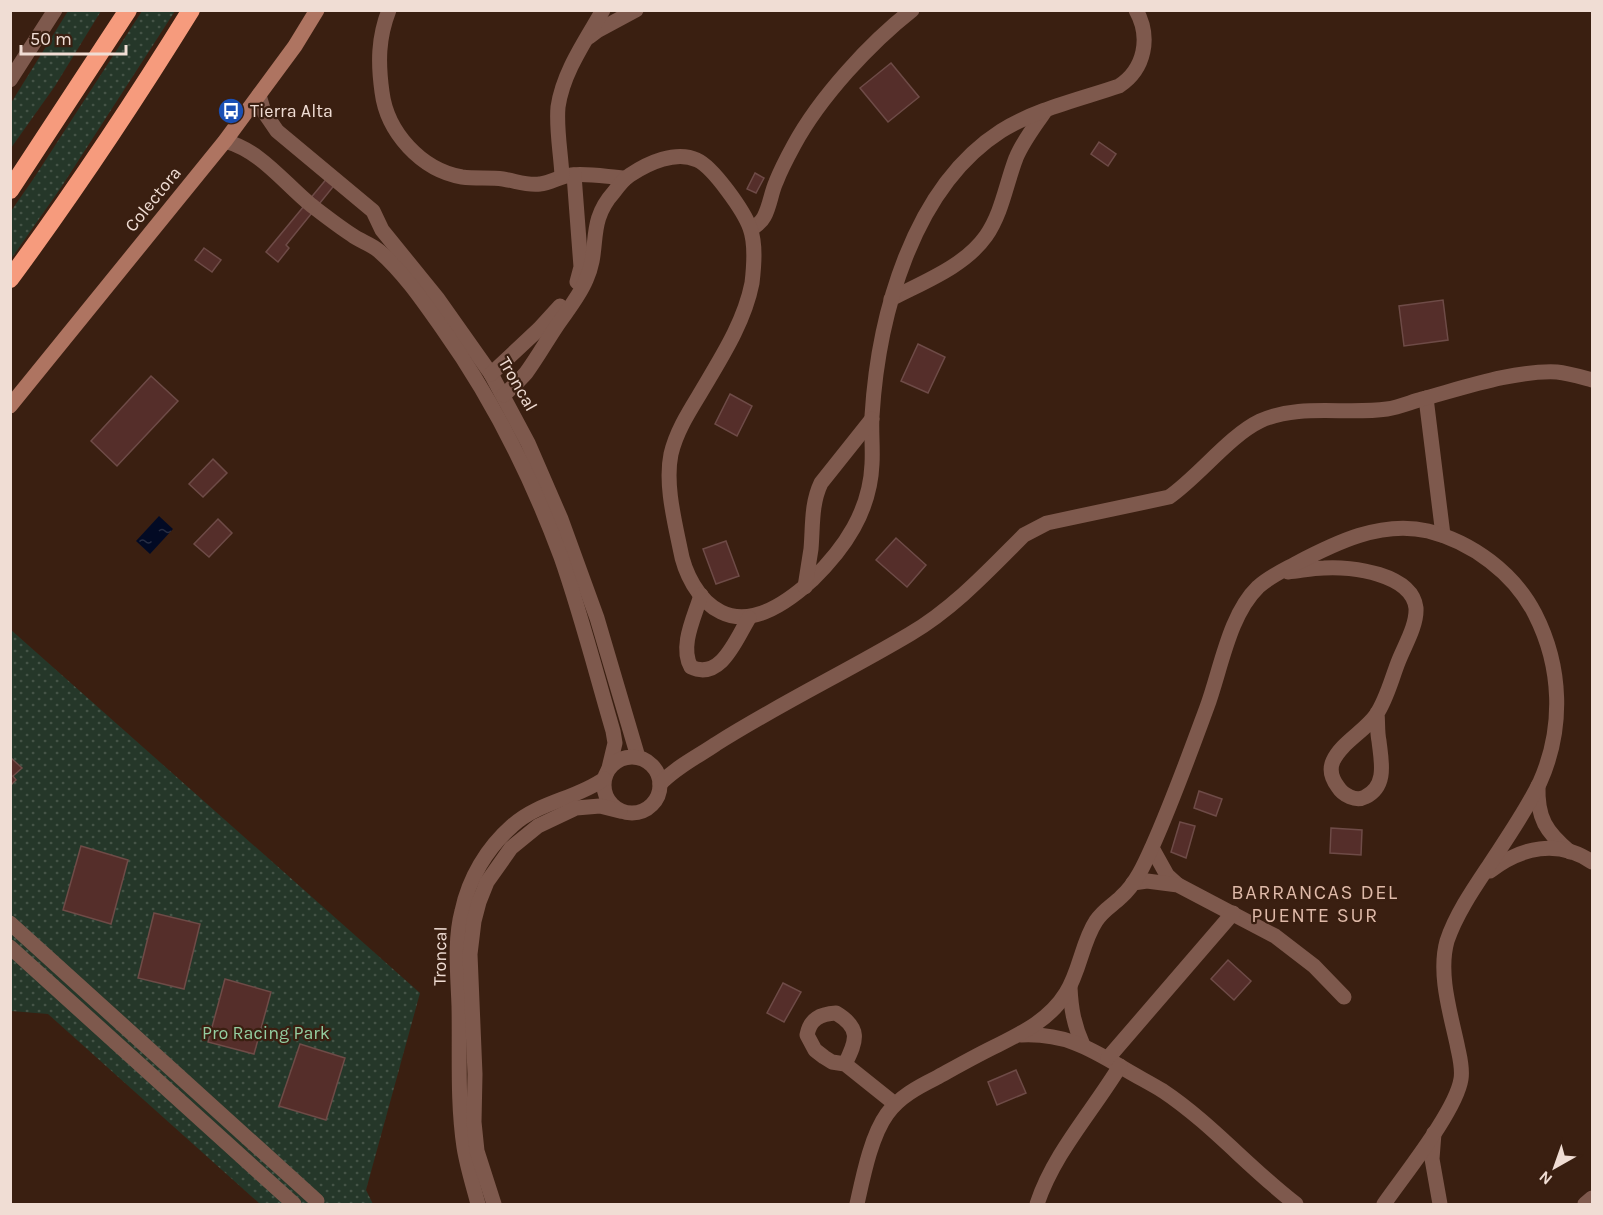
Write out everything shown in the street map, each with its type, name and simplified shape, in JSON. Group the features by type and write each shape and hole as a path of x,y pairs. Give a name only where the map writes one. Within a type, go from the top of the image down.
{"highway":[{"path":"10,190 128,10"},
{"path":"10,279 98,154 191,10"}],"main road":[{"name":"Colectora","path":"10,406 225,141 295,46 317,10"}],"street":[{"path":"10,80 55,10"},
{"path":"389,10 380,40 379,57 383,101 396,131 413,151 439,168 464,177 504,179 532,184 541,184 568,176 626,178"},
{"path":"491,374 539,330 576,285 581,267 558,109 566,79 603,10"},
{"path":"587,39 636,10"},
{"path":"751,229 764,218 776,182 794,144 808,122 864,55 912,10"},
{"path":"504,395 525,374 582,289 592,264 598,216 609,196 626,178 649,165 670,158 682,156 697,160 711,170 751,229 752,283 732,339 682,422 671,454 669,470 671,490 682,560 687,573 701,595 715,609 729,616 749,618 768,611 805,587 837,556 857,523 867,495 872,466 872,419 877,360 891,299 919,228 959,168 978,148 1002,130 1045,111 1119,86 1130,79 1141,62 1144,47 1141,19 1136,10"},
{"name":"Troncal","path":"259,95 264,112 277,131 372,211 382,230 438,299 504,395 528,443 580,571 597,618 638,757 622,758 592,787 534,810 513,824 485,855 468,891 461,912 458,944 462,1126 469,1172 478,1204"},
{"path":"891,299 957,263 985,236 994,222 1022,145 1045,111"},
{"name":"Troncal","path":"225,141 246,148 256,155 311,204 352,236 378,250 417,292 463,358 498,416 528,478 560,557 586,636 615,743 604,788 612,805 620,811"},
{"path":"660,784 672,772 750,722 871,657 933,620 956,602 1024,535 1033,529 1047,523 1169,497 1184,487 1240,435 1258,422 1275,415 1317,411 1380,410 1533,373 1558,372 1593,380"},
{"path":"1426,398 1443,535"},
{"path":"805,587 811,548 813,504 817,493 821,483 872,419"},
{"path":"857,1204 878,1130 895,1104 912,1090 1021,1035 1059,1003 1070,987 1093,926 1105,910 1126,893 1134,883 1152,848 1208,705 1239,613 1246,601 1260,585 1276,574 1331,545 1369,533 1392,529 1420,529 1443,535 1479,554 1509,578 1526,597 1542,628 1553,663 1558,695 1553,744 1538,786 1472,891 1446,946 1444,962 1447,997 1461,1062 1462,1075 1458,1090 1434,1132 1384,1204"},
{"path":"1276,574 1322,568 1360,571 1392,579 1405,588 1414,599 1415,619 1377,713 1333,762 1331,772 1334,781 1340,790 1357,799 1364,798 1379,784 1383,765 1378,738 1377,713"},
{"path":"701,595 687,642 686,654 691,667 700,671 712,670 722,661 749,618"},
{"path":"638,757 653,766 660,784"},
{"path":"653,766 691,761"},
{"name":"Troncal","path":"494,1204 477,1151 474,1122 475,1074 470,954 479,902 487,882 511,848 537,826 576,808 600,806 620,811 639,812 648,808 659,794 660,784"},
{"path":"1538,786 1541,816 1550,834 1570,852"},
{"path":"1152,848 1167,874 1178,885 1275,936 1314,966 1344,997"},
{"path":"1472,891 1490,871 1519,852 1546,848 1570,852 1592,861"},
{"path":"1134,883 1147,881 1178,885"},
{"path":"1037,1204 1054,1164 1114,1062 1233,913"},
{"path":"10,923 317,1201"},
{"path":"10,947 294,1204"},
{"path":"1070,987 1071,1013 1083,1045"},
{"path":"1021,1035 1040,1034 1059,1037 1083,1045 1164,1092 1296,1204"},
{"path":"845,1064 895,1104"},
{"path":"1434,1132 1432,1159 1440,1204"},
{"path":"1585,1204 1593,1198"}],"green space":[{"path":"68,11 101,11 55,86 11,148 11,103"},
{"path":"142,11 175,11 60,189 11,259 11,211"},
{"name":"Pro Racing Park","path":"10,629 420,993 366,1190 373,1204 260,1204 48,1014 11,1011"}],"water":[{"path":"159,516 173,529 150,554 136,541"}],"building":[{"path":"891,63 919,97 888,122 860,88"},
{"path":"1099,142 1116,154 1108,166 1091,154"},
{"path":"333,171 341,177 286,245 289,248 278,262 266,252"},
{"path":"755,173 764,178 756,193 747,189"},
{"path":"204,248 221,260 212,272 195,260"},
{"path":"1443,300 1448,340 1404,346 1399,306"},
{"path":"918,344 945,357 928,393 901,381"},
{"path":"151,376 178,401 117,466 91,441"},
{"path":"730,394 752,406 737,436 715,424"},
{"path":"213,459 227,473 203,497 189,484"},
{"path":"218,519 232,533 209,557 194,544"},
{"path":"896,538 926,565 907,587 876,560"},
{"path":"726,541 739,576 716,584 703,549"},
{"path":"10,757 22,768 13,776 16,780 10,786"},
{"path":"1199,791 1222,799 1216,816 1194,808"},
{"path":"1180,822 1195,826 1186,858 1171,852"},
{"path":"1331,828 1362,830 1361,855 1330,853"},
{"path":"81,846 128,860 111,924 63,910"},
{"path":"154,913 200,924 184,989 138,978"},
{"path":"1228,960 1251,981 1234,1000 1211,979"},
{"path":"225,979 271,992 254,1054 208,1042"},
{"path":"783,983 801,992 784,1022 767,1013"},
{"path":"300,1044 345,1058 326,1120 279,1106"},
{"path":"1016,1070 1026,1093 997,1105 988,1082"}],"place":[{"name":"Tierra Alta","path":"231,111"}],"district":[{"name":"BARRANCAS DEL PUENTE SUR","path":"1315,904"}]}
